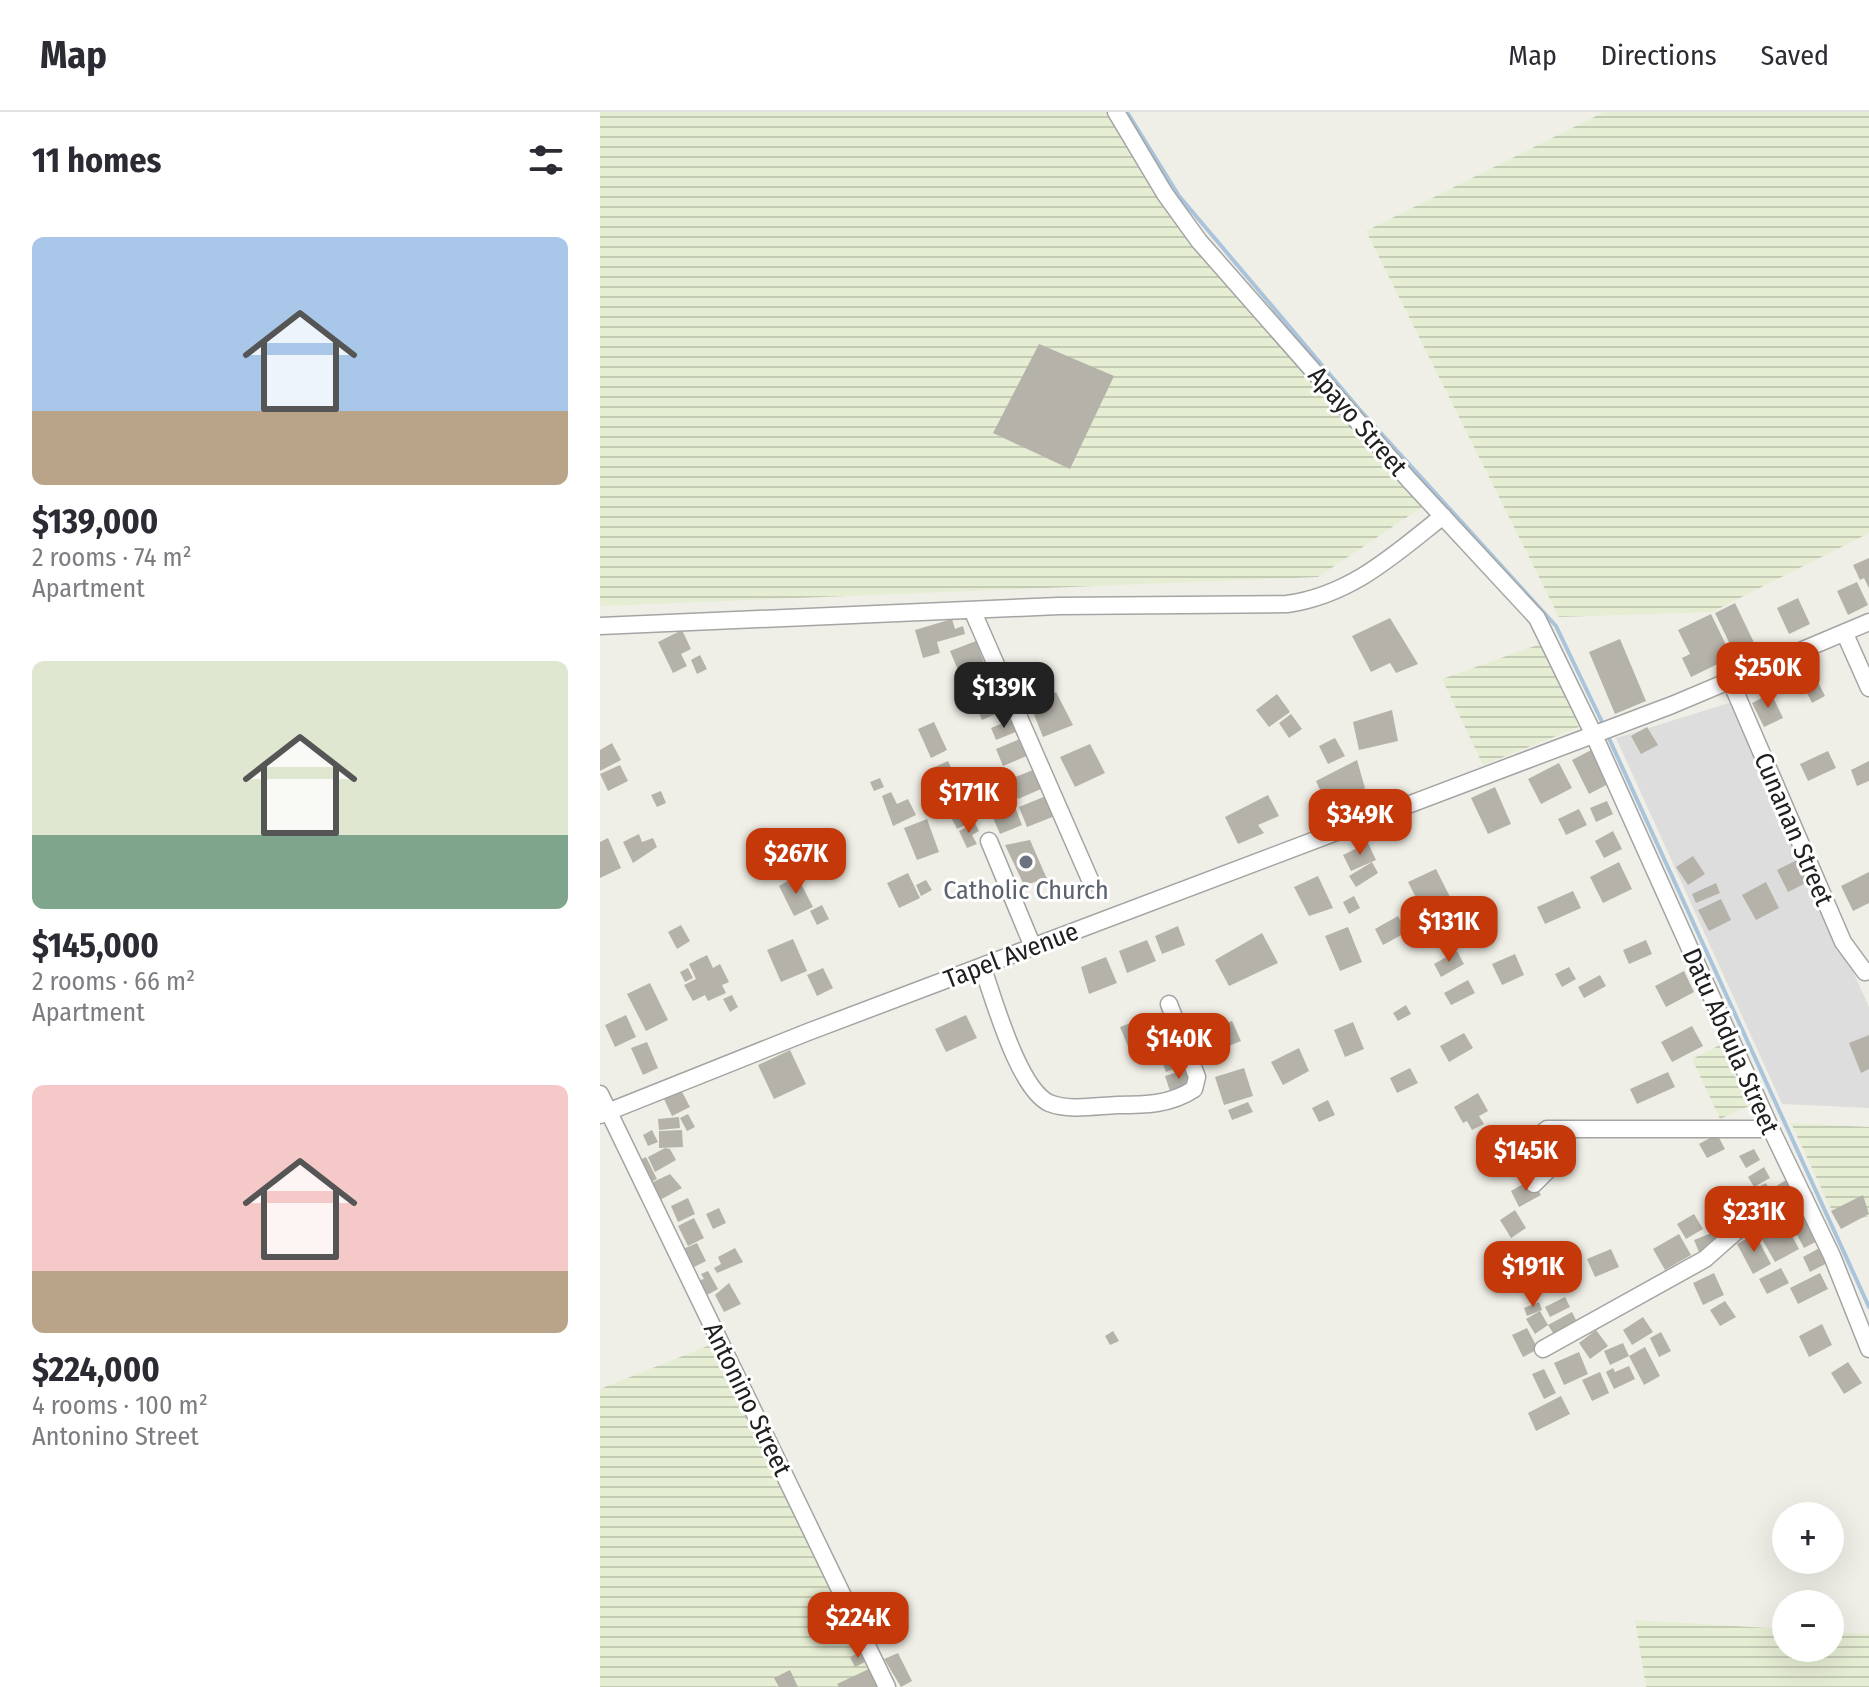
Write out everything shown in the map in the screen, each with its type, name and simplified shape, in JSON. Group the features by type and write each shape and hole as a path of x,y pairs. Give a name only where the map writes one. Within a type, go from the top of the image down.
{"street":[{"name":"Apayo Street","path":"1116,112 1165,194 1199,241 1537,618 1593,733"},
{"path":"600,626 1059,606 1253,607 1315,600 1355,584 1443,516"},
{"path":"973,612 1091,882"},
{"name":"Tapel Avenue","path":"604,1114 982,966 1731,682 1869,622"},
{"path":"1845,634 1869,688"},
{"name":"Cunanan Street","path":"1731,682 1843,942 1867,972"},
{"name":"Datu Abdula Street","path":"1593,733 1771,1129 1832,1256 1869,1349"},
{"path":"989,841 1033,947"},
{"path":"982,966 1029,1084 1050,1103 1065,1107 1152,1105 1172,1101 1194,1089 1197,1077 1169,1004"},
{"name":"Antonino Street","path":"600,1094 604,1114 887,1687"},
{"path":"1534,1184 1548,1170 1537,1138 1547,1129 1771,1129"},
{"path":"1543,1349 1705,1259 1739,1229 1804,1197"}],"shaded area":[{"path":"1732,702 1869,1007 1869,1108 1782,1104 1616,738"}],"green space":[{"path":"600,112 1121,112 1174,199 1431,501 1318,577 600,606"},
{"path":"1604,112 1869,112 1869,533 1712,612 1559,617 1366,231"},
{"path":"1543,643 1579,727 1483,765 1442,679"},
{"path":"1720,1045 1749,1106 1720,1119 1692,1059"},
{"path":"1791,1123 1869,1127 1869,1216 1838,1224"},
{"path":"720,1341 895,1687 600,1687 600,1389"},
{"path":"1635,1620 1772,1628 1772,1662 1844,1662 1844,1633 1869,1634 1869,1687 1646,1687"}],"building":[{"path":"1039,344 1114,376 1070,469 993,433"},
{"path":"1869,558 1869,588 1864,578 1860,580 1853,565"},
{"path":"1857,582 1868,605 1848,615 1837,591"},
{"path":"1798,598 1810,624 1789,634 1777,608"},
{"path":"1735,603 1759,653 1739,663 1715,613"},
{"path":"1711,614 1732,657 1691,677 1682,658 1690,654 1678,630"},
{"path":"1390,618 1418,664 1396,673 1390,663 1371,672 1352,636"},
{"path":"952,619 955,629 963,626 965,634 937,642 940,653 923,658 915,630"},
{"path":"682,630 691,649 681,654 687,666 673,673 658,642"},
{"path":"1620,639 1646,701 1615,714 1589,652"},
{"path":"976,641 985,665 960,675 950,651"},
{"path":"700,655 707,669 697,674 691,660"},
{"path":"1815,676 1825,696 1812,703 1802,683"},
{"path":"998,680 1010,708 982,720 970,691"},
{"path":"1056,692 1073,725 1043,737 1031,707"},
{"path":"1771,693 1783,718 1764,727 1752,703"},
{"path":"1277,694 1290,712 1269,727 1256,710"},
{"path":"1392,710 1398,741 1359,750 1353,722"},
{"path":"1291,714 1302,729 1289,738 1279,723"},
{"path":"1013,719 1018,731 996,740 991,728"},
{"path":"934,722 947,750 931,758 918,729"},
{"path":"1647,727 1658,745 1641,754 1631,736"},
{"path":"1022,738 1029,755 1003,766 996,749"},
{"path":"1335,738 1345,756 1328,764 1319,746"},
{"path":"612,743 621,760 600,771 600,750"},
{"path":"1090,744 1105,773 1075,787 1060,757"},
{"path":"1595,748 1612,782 1589,794 1572,760"},
{"path":"1828,751 1836,768 1808,781 1800,764"},
{"path":"1357,760 1365,788 1329,811 1316,781"},
{"path":"948,761 952,770 940,776 935,767"},
{"path":"1869,761 1869,781 1857,786 1851,770"},
{"path":"1559,763 1572,788 1541,804 1528,779"},
{"path":"620,765 628,781 608,791 600,774"},
{"path":"1033,770 1041,789 1018,799 1010,779"},
{"path":"880,778 884,787 874,791 870,782"},
{"path":"944,778 955,798 946,803 938,781"},
{"path":"963,780 981,817 957,829 946,807 958,801 951,786"},
{"path":"1495,787 1511,824 1488,834 1471,798"},
{"path":"661,791 666,803 657,807 651,795"},
{"path":"891,792 897,804 908,799 916,815 893,826 882,796"},
{"path":"1268,795 1279,816 1258,825 1264,833 1238,844 1225,817"},
{"path":"1046,796 1055,816 1027,827 1019,807"},
{"path":"1607,801 1613,814 1596,822 1590,808"},
{"path":"1015,807 1022,825 1000,834 992,816"},
{"path":"1579,809 1587,825 1566,835 1558,819"},
{"path":"927,819 939,852 917,860 904,828"},
{"path":"975,823 979,831 972,835 977,844 967,848 959,831"},
{"path":"1613,831 1622,849 1604,858 1595,841"},
{"path":"639,834 642,842 653,838 657,847 633,863 623,842"},
{"path":"608,838 621,868 600,878 600,842"},
{"name":"Catholic Church","path":"1030,840 1047,879 1024,885 1005,845"},
{"path":"1368,843 1376,860 1351,871 1343,855"},
{"path":"1693,856 1705,874 1688,885 1676,867"},
{"path":"1797,860 1808,882 1788,892 1777,870"},
{"path":"1372,862 1378,873 1356,887 1349,876"},
{"path":"1619,862 1632,889 1603,903 1590,877"},
{"path":"1436,869 1458,913 1431,927 1408,882"},
{"path":"1869,872 1869,903 1853,911 1841,886"},
{"path":"908,873 920,898 899,908 887,883"},
{"path":"797,876 813,907 794,916 779,886"},
{"path":"1318,876 1333,908 1309,916 1294,887"},
{"path":"926,880 932,890 921,896 916,885"},
{"path":"1766,882 1779,908 1756,920 1742,895"},
{"path":"1716,883 1720,893 1696,903 1692,894"},
{"path":"1573,891 1581,908 1545,924 1537,907"},
{"path":"1354,896 1360,908 1349,914 1343,902"},
{"path":"1721,899 1731,920 1709,931 1698,910"},
{"path":"822,905 829,919 817,925 810,911"},
{"path":"1398,916 1407,932 1383,945 1375,929"},
{"path":"681,925 690,941 677,949 668,932"},
{"path":"1178,926 1185,945 1162,954 1155,936"},
{"path":"1348,927 1362,962 1340,971 1325,936"},
{"path":"1262,933 1278,963 1229,986 1215,960"},
{"path":"1456,937 1460,945 1444,953 1440,944"},
{"path":"793,939 807,971 781,982 767,950"},
{"path":"1147,940 1156,961 1127,973 1119,951"},
{"path":"1646,940 1652,954 1629,964 1623,950"},
{"path":"1457,951 1464,964 1441,977 1434,964"},
{"path":"1515,954 1524,975 1502,985 1492,964"},
{"path":"707,955 713,968 720,964 729,982 722,985 726,993 708,1001 705,995 693,1001 684,985 696,979 689,964"},
{"path":"1106,957 1117,983 1089,994 1081,967"},
{"path":"1569,967 1576,979 1562,987 1555,974"},
{"path":"688,968 693,978 685,982 680,972"},
{"path":"823,968 833,988 817,996 807,975"},
{"path":"1684,971 1694,992 1666,1007 1655,986"},
{"path":"1600,975 1606,986 1584,998 1578,987"},
{"path":"1468,980 1475,993 1451,1005 1444,993"},
{"path":"650,983 668,1020 646,1031 627,994"},
{"path":"732,995 738,1007 730,1012 723,999"},
{"path":"1406,1005 1411,1014 1398,1021 1393,1013"},
{"path":"626,1015 636,1037 615,1047 605,1025"},
{"path":"966,1015 977,1038 946,1052 935,1029"},
{"path":"1141,1019 1151,1043 1130,1051 1120,1027"},
{"path":"1232,1021 1241,1041 1209,1054 1201,1033"},
{"path":"1353,1022 1364,1049 1345,1057 1334,1030"},
{"path":"1692,1026 1703,1046 1672,1062 1661,1042"},
{"path":"1464,1033 1473,1048 1449,1062 1440,1046"},
{"path":"1869,1035 1869,1069 1861,1073 1849,1043"},
{"path":"647,1042 658,1068 643,1075 631,1048"},
{"path":"1182,1044 1190,1063 1166,1072 1159,1054"},
{"path":"1299,1048 1309,1071 1283,1085 1271,1062"},
{"path":"790,1050 806,1084 774,1099 758,1065"},
{"path":"1244,1068 1253,1096 1224,1105 1215,1077"},
{"path":"1410,1068 1418,1083 1397,1093 1390,1078"},
{"path":"1188,1069 1193,1086 1171,1094 1165,1076"},
{"path":"1668,1072 1675,1087 1637,1104 1630,1089"},
{"path":"680,1088 690,1107 672,1116 663,1097"},
{"path":"1478,1093 1488,1111 1479,1116 1484,1124 1472,1130 1467,1121 1463,1123 1454,1107"},
{"path":"1328,1100 1335,1115 1319,1122 1312,1108"},
{"path":"1248,1102 1253,1112 1232,1120 1228,1110"},
{"path":"688,1114 695,1127 687,1131 680,1118"},
{"path":"679,1117 680,1128 659,1130 658,1119"},
{"path":"1506,1128 1515,1145 1505,1150 1508,1155 1498,1161 1483,1140"},
{"path":"652,1130 658,1142 648,1146 643,1135"},
{"path":"682,1130 683,1147 659,1148 659,1131"},
{"path":"1717,1134 1725,1149 1707,1158 1699,1144"},
{"path":"665,1148 670,1149 676,1160 655,1172 648,1157"},
{"path":"1754,1149 1760,1160 1746,1168 1739,1156"},
{"path":"646,1157 657,1179 649,1183 638,1161"},
{"path":"1764,1167 1770,1178 1754,1187 1748,1177"},
{"path":"670,1174 682,1188 658,1201 649,1184"},
{"path":"1789,1178 1798,1192 1783,1200 1775,1187"},
{"path":"1532,1179 1541,1195 1519,1207 1511,1191"},
{"path":"1766,1183 1775,1201 1753,1213 1744,1195"},
{"path":"1863,1195 1869,1214 1841,1229 1831,1211"},
{"path":"688,1198 695,1214 678,1222 671,1206"},
{"path":"1735,1199 1743,1217 1718,1229 1709,1212"},
{"path":"719,1208 726,1223 713,1229 706,1214"},
{"path":"1807,1208 1823,1238 1804,1248 1788,1218"},
{"path":"1515,1210 1526,1228 1511,1238 1500,1220"},
{"path":"1694,1214 1703,1229 1686,1239 1677,1224"},
{"path":"694,1218 704,1238 688,1246 678,1226"},
{"path":"1784,1221 1799,1249 1775,1262 1759,1234"},
{"path":"1716,1231 1721,1243 1699,1252 1694,1240"},
{"path":"1679,1234 1691,1255 1665,1270 1653,1249"},
{"path":"1755,1234 1771,1264 1753,1274 1737,1244"},
{"path":"697,1243 706,1261 692,1268 683,1249"},
{"path":"1825,1245 1833,1260 1810,1272 1803,1257"},
{"path":"735,1248 743,1262 717,1273 714,1268 721,1264 718,1257"},
{"path":"1611,1249 1619,1267 1595,1277 1587,1259"},
{"path":"1781,1268 1789,1283 1767,1294 1759,1279"},
{"path":"708,1271 718,1289 707,1295 700,1280 704,1279 701,1274"},
{"path":"1714,1273 1724,1295 1703,1305 1693,1283"},
{"path":"1820,1273 1828,1289 1798,1304 1790,1288"},
{"path":"729,1283 741,1304 724,1312 715,1295"},
{"path":"1565,1297 1570,1307 1550,1317 1545,1307"},
{"path":"1725,1301 1736,1317 1720,1326 1710,1310"},
{"path":"1539,1302 1542,1310 1527,1316 1524,1308"},
{"path":"1540,1311 1548,1325 1535,1334 1526,1319"},
{"path":"1572,1312 1578,1324 1555,1336 1548,1325"},
{"path":"1643,1317 1653,1332 1632,1345 1623,1330"},
{"path":"1822,1324 1832,1345 1809,1357 1799,1336"},
{"path":"1527,1328 1538,1349 1523,1357 1512,1335"},
{"path":"1596,1330 1608,1346 1590,1359 1579,1343"},
{"path":"1113,1331 1119,1341 1110,1345 1105,1336"},
{"path":"1661,1332 1671,1351 1659,1357 1650,1338"},
{"path":"1623,1343 1629,1356 1610,1365 1604,1351"},
{"path":"1645,1347 1660,1376 1644,1385 1629,1356"},
{"path":"1579,1352 1588,1374 1564,1385 1554,1363"},
{"path":"1848,1362 1862,1383 1844,1394 1831,1373"},
{"path":"1629,1366 1635,1379 1614,1389 1606,1372"},
{"path":"1544,1369 1556,1393 1544,1399 1532,1374"},
{"path":"1600,1372 1609,1393 1592,1401 1582,1380"},
{"path":"1561,1396 1570,1414 1536,1431 1528,1413"},
{"path":"860,1652 865,1662 855,1667 850,1657"},
{"path":"898,1653 912,1681 901,1687 884,1659"},
{"path":"871,1668 880,1687 839,1687 837,1684"},
{"path":"790,1670 798,1687 779,1687 774,1678"}],"waterway":[{"path":"1127,112 1179,196 1359,409 1556,626 1604,726"},
{"path":"1607,734 1869,1307"}],"place":[{"name":"Catholic Church","path":"1026,862"}]}
